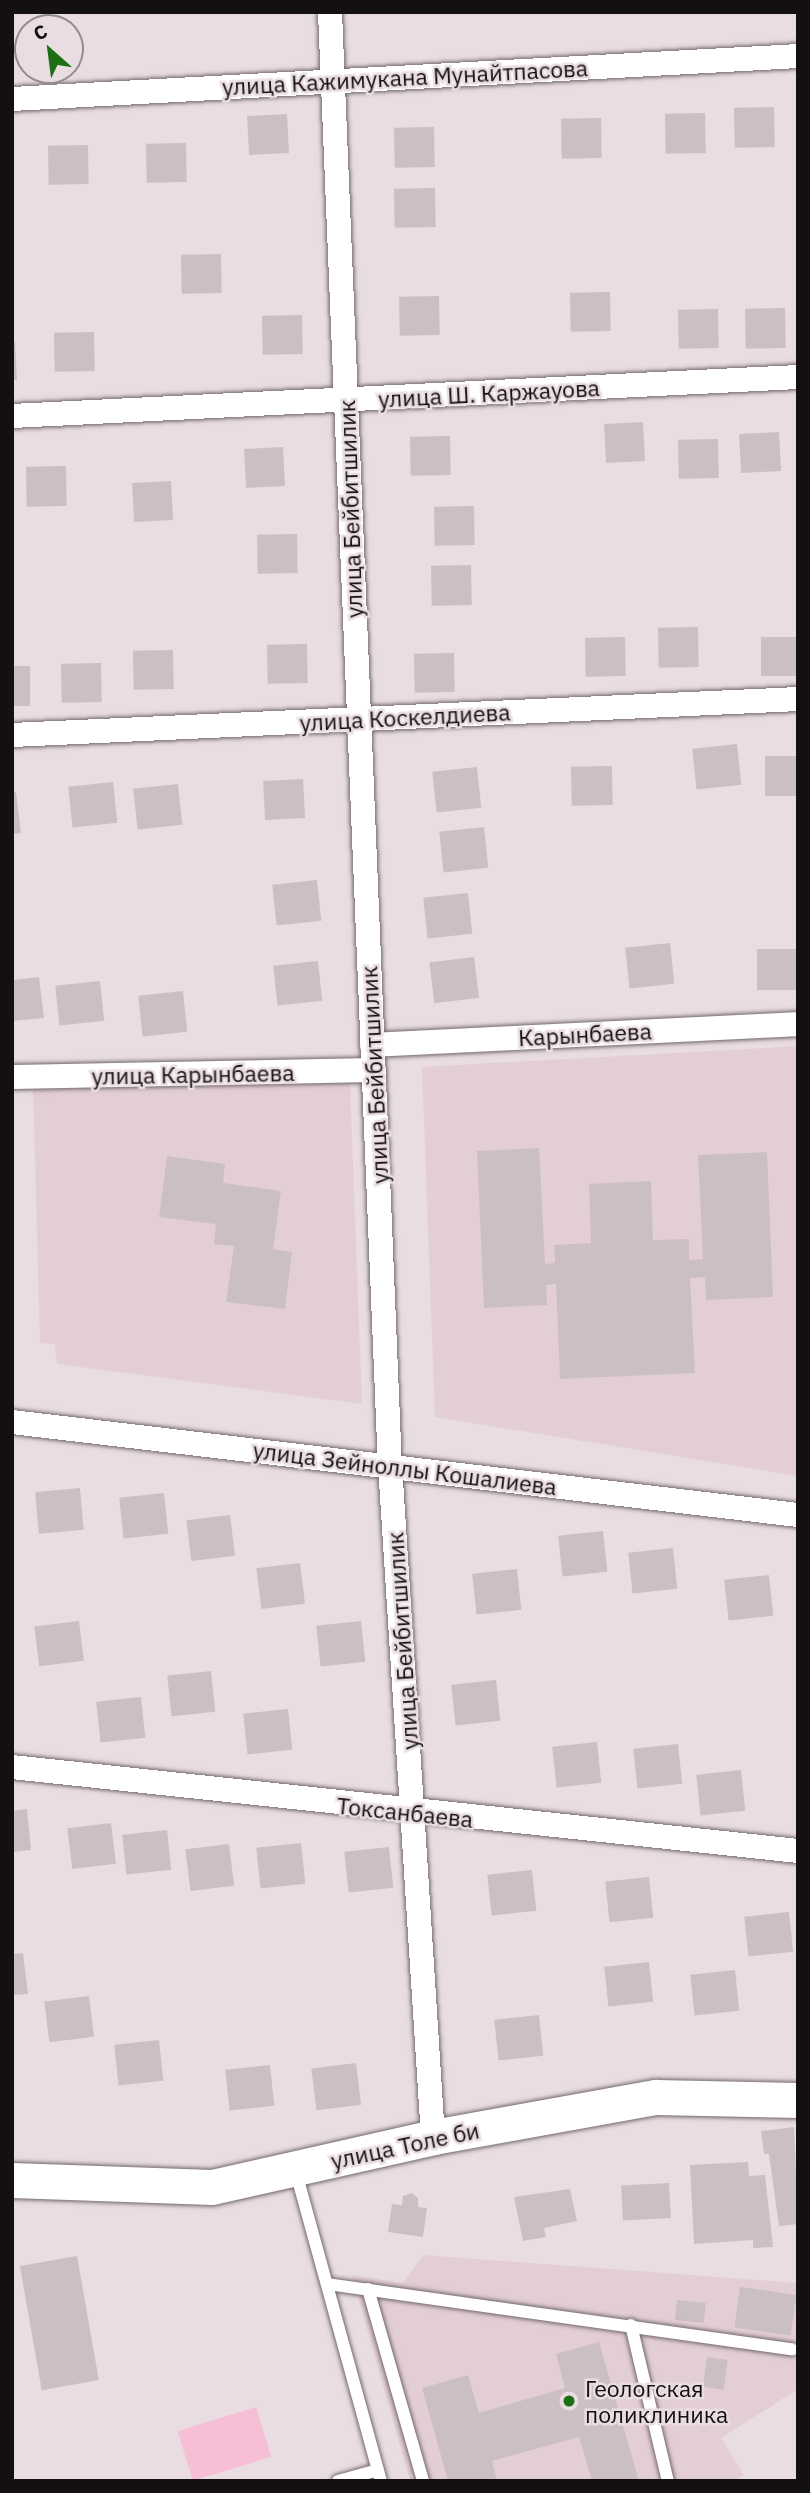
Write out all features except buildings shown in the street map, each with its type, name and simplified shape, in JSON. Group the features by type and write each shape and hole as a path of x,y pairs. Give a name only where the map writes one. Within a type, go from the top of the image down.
{"street":[{"name":"улица Бейбитшилик","path":"330,12 390,1465 433,2137"},
{"name":"улица Кажимукана Мунайтпасова","path":"12,99 798,56"},
{"name":"улица Ш. Каржауова","path":"12,416 798,377"},
{"name":"улица Коскелдиева","path":"12,735 798,699"},
{"name":"Карынбаева","path":"372,1045 798,1024"},
{"name":"улица Карынбаева","path":"12,1077 373,1070"},
{"name":"улица Зейноллы Кошалиева","path":"12,1422 798,1515"},
{"name":"Токсанбаева","path":"12,1767 413,1813 798,1851"},
{"name":"улица Толе би","path":"12,2180 212,2187 433,2137 656,2097 798,2100"}],"lane":[{"path":"295,2169 379,2475 338,2481"},
{"path":"327,2284 792,2349"},
{"path":"368,2289 423,2481"},
{"path":"631,2325 668,2481"}],"shaded area":[{"path":"798,1046 798,1476 435,1417 422,1067"},
{"path":"350,1083 362,1404 57,1364 55,1344 40,1343 33,1087"},
{"path":"423,2255 798,2283 798,2389 721,2438 744,2475 734,2481 410,2481 352,2275 403,2283"},
{"path":"256,2407 271,2457 193,2481 178,2431"}],"place":[{"name":"Геологская поликлиника","path":"569,2401"}]}
